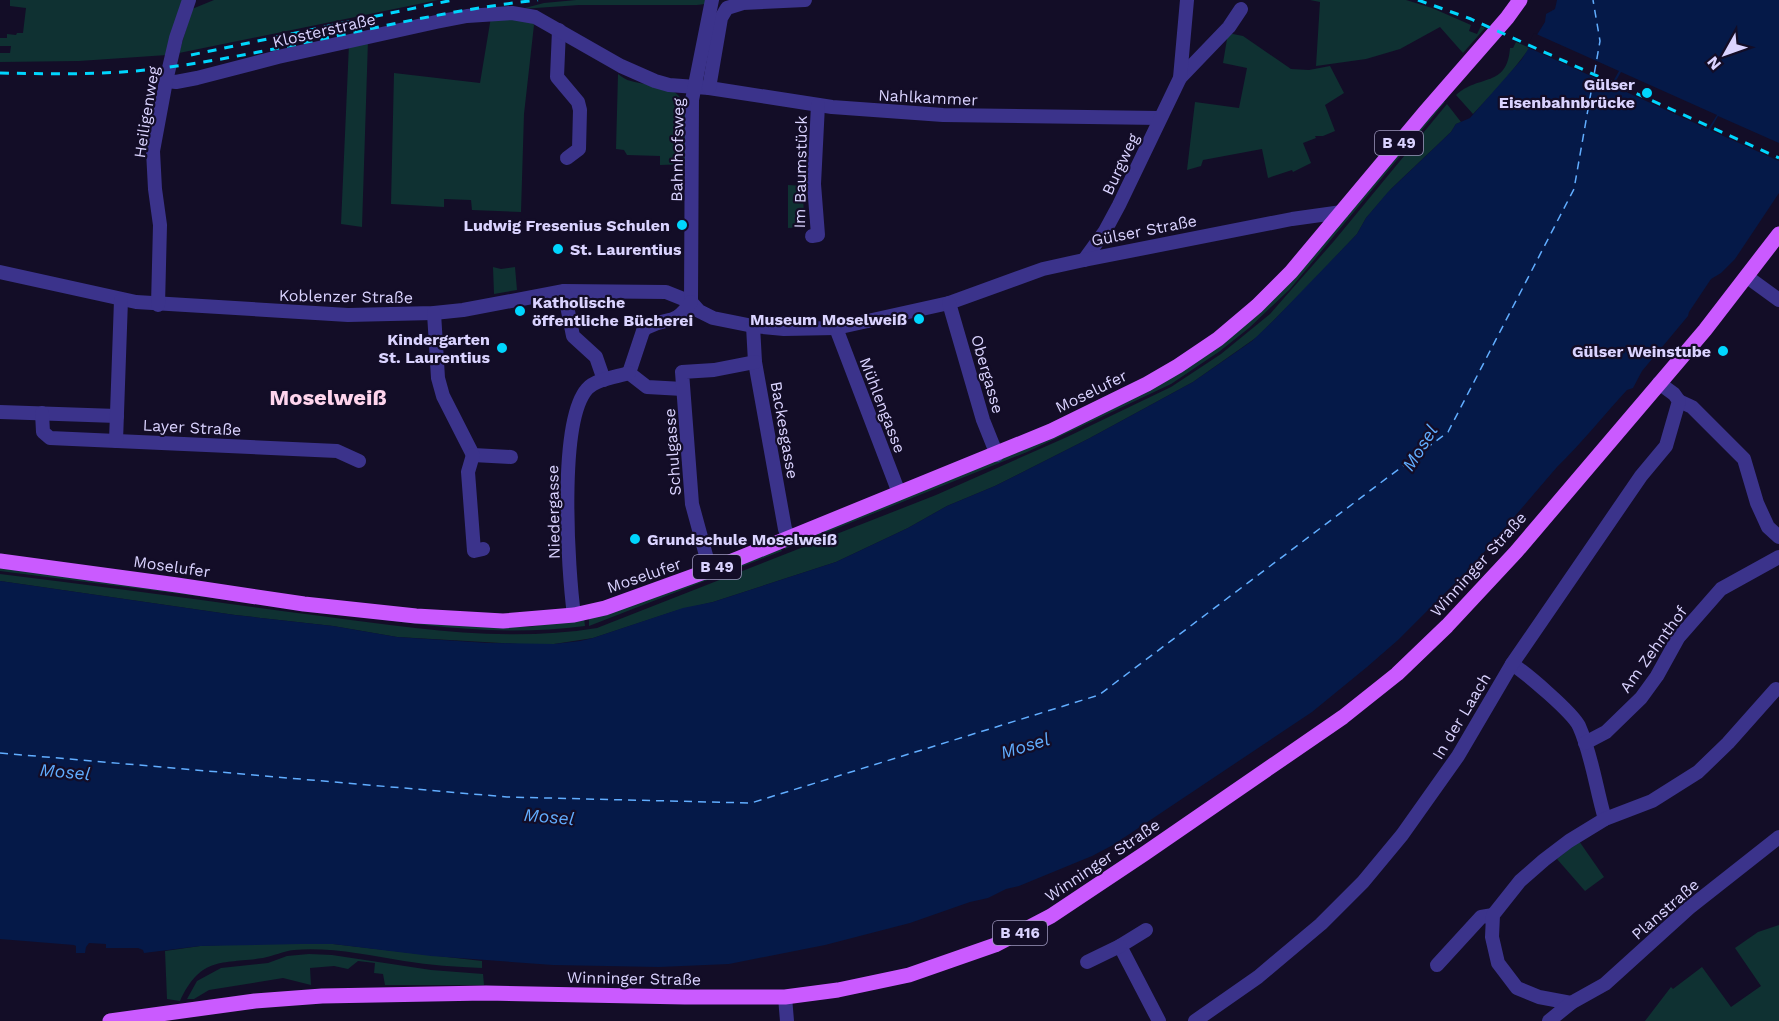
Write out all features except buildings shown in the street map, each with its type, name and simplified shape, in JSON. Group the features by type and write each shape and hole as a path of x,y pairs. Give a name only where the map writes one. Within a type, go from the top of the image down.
{"main road":[{"name":"B 49","path":"1341,212 1520,0"},
{"name":"Moselufer","path":"0,561 371,612 503,621 574,615 605,608 790,539 997,454 1114,401 1163,375 1231,330 1291,272 1341,212"},
{"name":"B 416","path":"1659,383 1706,330 1779,234"},
{"name":"Winninger Straße","path":"110,1021 244,1002 322,996 486,993 785,997 838,990 909,975 950,962 1019,933 1051,916 1343,717 1397,674 1447,626 1516,552 1659,383"}],"street":[{"name":"Heiligenweg","path":"158,305 160,225 153,151 176,38 189,0"},
{"path":"702,87 721,18 727,8 752,2 805,0"},
{"name":"Burgweg","path":"1180,78 1187,0"},
{"name":"Bahnhofsweg","path":"691,302 692,100 702,87 712,2"},
{"name":"Burgweg","path":"1084,260 1105,231 1119,205 1180,78 1228,27 1241,9"},
{"name":"Klosterstraße","path":"166,81 176,82 197,78 436,21 512,13 535,17 621,66 655,81 702,87"},
{"path":"559,30 557,78 578,102 580,110 579,149 567,158"},
{"name":"Nahlkammer","path":"702,87 818,105 943,116 1160,118"},
{"name":"Im Baumstück","path":"812,236 818,235 814,184 818,105"},
{"name":"Gülser Straße","path":"691,302 710,318 753,326 784,329 836,328 949,303 1043,269 1292,219 1341,212"},
{"name":"Koblenzer Straße","path":"0,272 121,300 158,305 348,315 463,310 564,291 666,292 691,302"},
{"path":"1746,276 1779,300"},
{"path":"564,291 573,336 596,357 604,380 629,373 646,328 675,320 681,316 691,302"},
{"path":"116,441 121,300"},
{"name":"Obergasse","path":"949,303 983,420 997,454"},
{"path":"434,313 438,378 442,396 473,455 468,472 474,551 483,549"},
{"name":"Backesgasse","path":"753,326 755,362 786,529 790,539"},
{"name":"Mühlengasse","path":"836,328 899,493"},
{"path":"684,388 682,372 714,370 755,362"},
{"name":"Schulgasse","path":"629,373 647,387 684,388 692,504 710,570"},
{"name":"Niedergasse","path":"574,615 567,470 569,451 581,398 591,386 604,380"},
{"path":"1659,383 1674,394 1679,401 1692,407 1744,459 1757,503 1768,527 1779,537"},
{"name":"In der Laach","path":"1195,1021 1266,970 1322,924 1363,882 1402,835 1458,756 1512,664 1641,476 1666,446 1679,401"},
{"path":"0,412 117,416"},
{"name":"Layer Straße","path":"42,413 43,432 47,437 337,451 359,461"},
{"path":"473,455 511,457"},
{"name":"Am Zehnthof","path":"1586,743 1606,732 1641,698 1678,638 1721,589 1777,562"},
{"path":"1512,664 1528,674 1578,723 1586,743 1605,819"},
{"path":"1571,1003 1539,997 1517,988 1498,963 1492,938 1492,915 1520,881 1569,841 1605,819 1652,801 1698,772 1728,743 1776,689"},
{"name":"Planstraße","path":"1549,1021 1571,1003 1605,984 1689,908 1779,837"},
{"path":"1437,965 1481,917 1492,915"},
{"path":"1087,962 1146,930"},
{"path":"1120,946 1159,1021"},
{"path":"785,997 787,1021"}],"green space":[{"path":"10,0 184,0 167,55 79,61 0,62 0,53 10,53 11,46 0,46 0,38 7,38 7,34 23,33 26,8 10,6"},
{"path":"214,0 438,0 179,53 192,9"},
{"path":"576,0 705,0 705,4 579,5 521,9 544,3"},
{"path":"1310,0 1406,0 1432,8 1471,25 1469,31 1477,34 1481,26 1485,28 1463,53 1440,27 1400,49 1366,59 1316,66 1320,2"},
{"path":"491,17 533,22 534,25 524,114 521,212 472,210 471,200 444,199 444,207 391,204 394,73 480,83"},
{"path":"1228,33 1243,36 1291,69 1309,70 1330,66 1344,93 1325,105 1335,131 1323,136 1315,136 1316,138 1303,143 1311,163 1293,172 1292,170 1268,178 1262,149 1203,160 1201,166 1187,170 1195,102 1239,108 1247,68 1223,63"},
{"path":"368,40 362,227 341,224 349,44"},
{"path":"1516,42 1530,48 1504,81 1473,114 1456,95 1474,84 1498,75 1508,61 1510,48 1513,48"},
{"path":"618,74 629,81 669,89 681,98 685,105 688,164 660,165 660,156 627,155 624,150 616,149"},
{"path":"1441,101 1445,102 1290,289 1249,328 1220,351 1171,384 1027,452 785,549 784,546 1213,351"},
{"path":"1447,104 1461,122 1456,124 1451,132 1392,188 1366,218 1357,234 1257,337 1193,382 1090,438 836,562 593,638 554,644 397,637 333,626 235,615 0,581 0,574 459,632 528,634 597,628 936,495 1067,437 1171,387 1221,354 1270,314 1334,241"},
{"path":"788,185 803,186 804,227 788,228"},
{"path":"493,267 501,269 515,267 517,290 494,294"},
{"path":"780,547 782,551 589,626 589,617"},
{"path":"0,566 493,627 529,627 584,618 585,626 545,630 505,630 425,625 0,571"},
{"path":"1579,841 1604,877 1585,891 1557,859"},
{"path":"1779,925 1779,1021 1645,1021 1671,987 1673,989 1702,967 1731,1007 1761,986 1735,948 1758,932"},
{"path":"267,943 333,944 482,961 482,968 424,964 335,951 294,950 263,958 214,965 204,969 196,976 180,1001 167,999 165,951 200,946"},
{"path":"332,955 431,970 483,974 484,985 385,985 383,974 374,973 375,963 358,961 348,969 334,966 310,968 311,985 283,978 209,990 194,999 187,999 197,981 221,968 268,963 287,956"}],"water":[{"name":"Mosel","path":"1557,0 1779,0 1779,193 1735,259 1711,279 1688,316 1642,371 1633,388 1627,390 1557,467 1473,565 1398,640 1312,712 1113,845 1092,856 988,898 910,923 825,945 729,964 659,967 553,965 431,956 333,944 200,946 144,953 138,948 106,948 106,944 89,943 85,953 76,953 74,945 0,939 0,581 235,615 333,626 397,637 488,643 554,644 593,638 836,562 1090,438 1193,382 1252,341 1357,234 1366,218 1388,192 1451,132 1456,124 1470,118 1522,59 1545,22 1546,14 1555,9"}],"pier":[{"path":"1534,33 1619,71 1611,85 1527,47"},
{"path":"1621,72 1717,115 1708,129 1613,86"},
{"path":"1718,116 1779,143 1779,161 1710,130"}],"ferry route":[{"path":"0,753 507,797 751,803 1099,695 1448,432 1574,189 1600,41 1593,0"}],"railway":[{"path":"191,55 453,0"},
{"path":"0,73 97,73 155,69 251,53 442,14 538,0"},
{"path":"1418,0 1471,19 1779,158"}],"place":[{"name":"Gülser Eisenbahnbrücke","path":"1647,93"},
{"name":"Ludwig Fresenius Schulen","path":"682,225"},
{"name":"St. Laurentius","path":"558,249"},
{"name":"Katholische öffentliche Bücherei","path":"520,311"},
{"name":"Museum Moselweiß","path":"919,319"},
{"name":"Kindergarten St. Laurentius","path":"502,348"},
{"name":"Gülser Weinstube","path":"1723,351"},
{"name":"Grundschule Moselweiß","path":"635,539"}],"district":[{"name":"Moselweiß","path":"328,397"}]}
